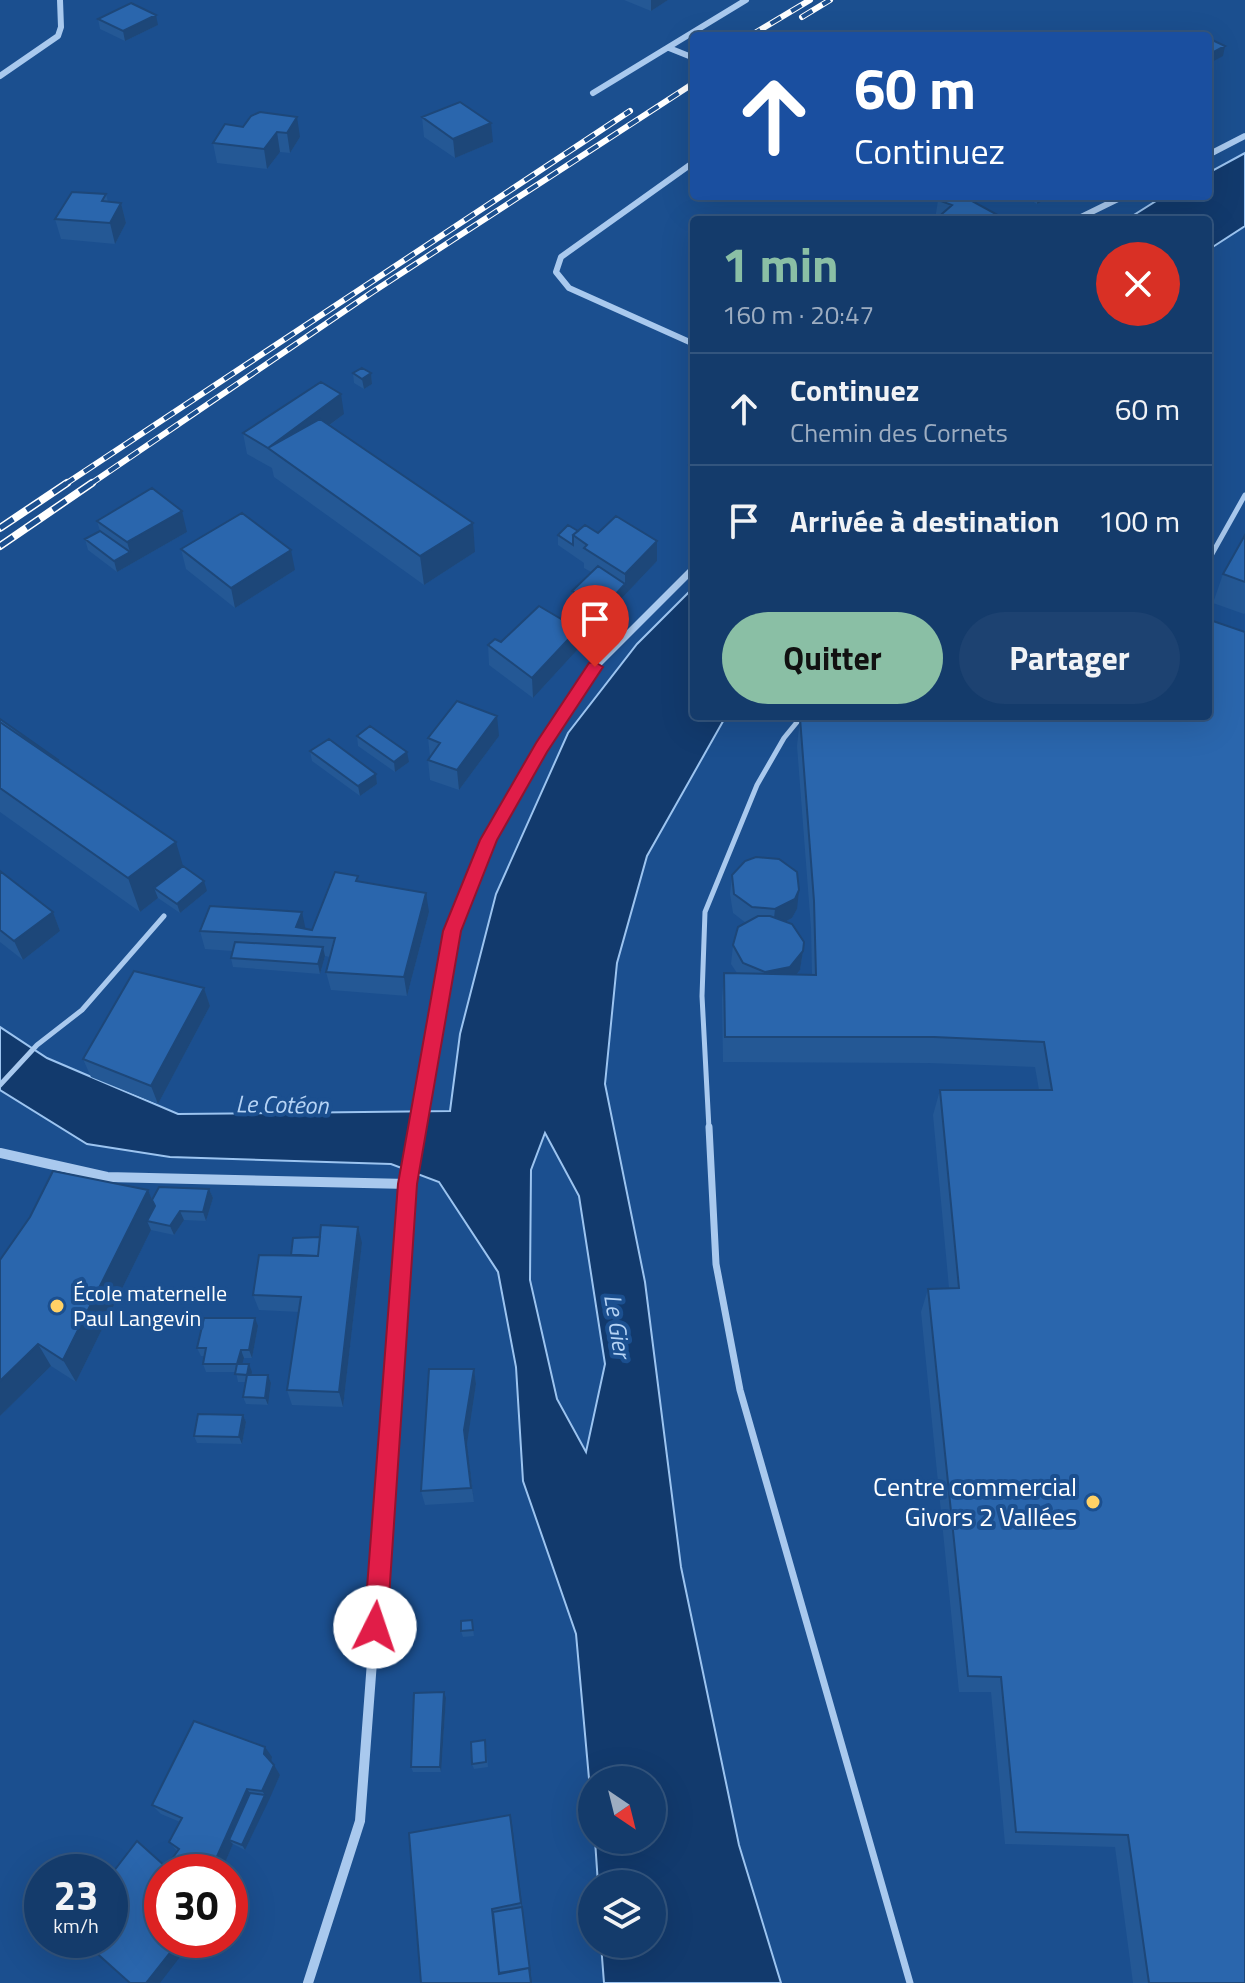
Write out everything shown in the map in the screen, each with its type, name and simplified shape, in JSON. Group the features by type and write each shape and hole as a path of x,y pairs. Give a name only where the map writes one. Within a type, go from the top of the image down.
{"street":[{"path":"0,76 58,36 62,15 60,0"},
{"path":"695,32 746,0"},
{"path":"593,93 690,35"},
{"path":"669,48 690,56"},
{"path":"1212,153 1245,136"},
{"path":"690,164 561,257 556,272 569,288 690,342"},
{"path":"1083,216 1116,200"},
{"path":"308,1983 360,1821 408,1184 452,931 489,840 541,748 595,667 690,572"},
{"path":"0,1153 107,1177 408,1184"}],"lane":[{"path":"1212,554 1245,495"},
{"path":"799,720 784,738 757,785 705,912 702,996 716,1264 740,1390 910,1983"},
{"path":"0,1085 37,1045 82,1010 164,916"}],"water":[{"path":"1245,153 1245,226 1212,247 1212,216 1132,216 1158,200 1212,200 1212,171"},
{"name":"Le Gier","path":"690,591 690,720 724,720 647,856 617,963 605,1084 645,1282 681,1567 739,1845 781,1983 604,1983 602,1958 666,1958 666,1870 597,1870 596,1854 666,1854 666,1766 588,1766 576,1634 523,1481 516,1367 498,1272 439,1182 391,1164 170,1157 87,1144 0,1090 0,1027 47,1058 178,1114 450,1111 460,1034 496,894 568,733 637,644","holes":["545,1133 579,1196 605,1364 586,1452 557,1399 530,1280 531,1170"]}],"building":[{"path":"131,3 156,15 123,31 98,19"},
{"path":"1212,40 1225,46 1212,53"},
{"path":"460,102 491,123 453,139 422,117"},
{"path":"260,112 297,117 287,133 277,132 264,149 213,143 225,124 243,127 251,116"},
{"path":"72,192 106,194 102,201 121,203 110,223 55,219"},
{"path":"938,200 970,200 1000,216 940,216 952,205"},
{"path":"362,368 371,373 362,379 353,373"},
{"path":"321,382 341,394 268,448 243,433"},
{"path":"320,419 473,523 420,556 268,448"},
{"path":"152,488 182,511 127,542 97,521"},
{"path":"242,513 291,550 231,588 181,549"},
{"path":"616,516 657,541 625,574 584,548 587,545 573,535 585,525 598,533"},
{"path":"568,525 578,531 573,535 573,545 558,535"},
{"path":"100,531 130,552 114,561 85,539"},
{"path":"1245,535 1245,582 1223,574"},
{"path":"598,566 625,584 603,608 572,591"},
{"path":"539,606 578,629 532,678 488,645 495,639 501,642"},
{"name":"Centre commercial Givors 2 Vallées","path":"1212,621 1245,632 1245,1983 1149,1983 1128,1835 1016,1832 1001,1677 968,1676 928,1289 959,1288 940,1090 1052,1090 1044,1042 934,1037 725,1037 724,973 816,975 814,901 800,720 1212,720"},
{"path":"457,701 497,716 457,770 428,760 440,743 428,738"},
{"path":"0,719 58,760 0,722"},
{"path":"0,722 176,842 128,878 0,788"},
{"path":"370,726 407,752 394,762 357,736"},
{"path":"329,739 376,774 358,786 310,751"},
{"path":"756,857 779,859 797,872 799,890 795,899 775,909 752,907 734,894 732,875 745,861"},
{"path":"183,866 204,881 177,904 154,888"},
{"path":"0,871 53,912 14,941 0,930"},
{"path":"335,872 358,876 356,881 426,893 404,977 326,972 335,938 200,931 210,906 302,912 296,927 312,930"},
{"path":"758,916 770,916 792,924 804,942 803,951 790,967 765,972 743,963 733,945 738,927"},
{"path":"235,942 323,947 318,964 231,958"},
{"path":"134,971 204,988 151,1086 83,1059"},
{"path":"53,1171 148,1190 63,1360 38,1344 0,1381 0,1260 30,1217"},
{"path":"159,1187 209,1189 203,1212 180,1211 170,1226 147,1221 155,1206 152,1200"},
{"path":"321,1225 358,1227 339,1392 287,1390 301,1297 253,1295 259,1255 318,1256"},
{"path":"320,1237 318,1256 291,1255 293,1238"},
{"path":"204,1318 255,1318 249,1350 241,1350 237,1364 203,1364 206,1348 197,1348"},
{"path":"237,1364 249,1364 247,1375 235,1374"},
{"path":"429,1369 474,1369 464,1430 471,1488 421,1491"},
{"path":"247,1375 268,1375 265,1398 243,1397"},
{"path":"198,1414 243,1415 239,1437 194,1436"},
{"path":"472,1620 473,1630 461,1631 461,1621"},
{"path":"444,1692 440,1767 411,1767 414,1693"},
{"path":"194,1721 265,1747 264,1754 274,1765 262,1791 247,1789 218,1854 175,1854 179,1849 169,1842 182,1818 152,1805"},
{"path":"485,1740 486,1762 472,1764 471,1742"},
{"path":"250,1793 265,1795 242,1845 229,1840"},
{"path":"510,1815 521,1903 492,1909 499,1974 529,1968 531,1983 421,1983 409,1833"},
{"path":"137,1841 152,1854 144,1854 144,1958 166,1958 146,1983 130,1983 102,1958 128,1958 127,1854"},
{"path":"522,1907 530,1971 529,1968 499,1973 493,1912"}],"railway":[{"path":"757,32 810,0"},
{"path":"802,17 830,0"},
{"path":"89,485 371,293 690,86"},
{"path":"65,484 630,111"},
{"path":"0,546 92,483"},
{"path":"0,528 65,484"}],"place":[{"name":"École maternelle Paul Langevin","path":"57,1306"},
{"name":"Centre commercial Givors 2 Vallées","path":"1093,1502"}],"route":[{"path":"375,1627 408,1184 452,931 489,840 541,748 595,667"}],"water label":[{"name":"Le Cotéon","path":"282,1105"}]}
